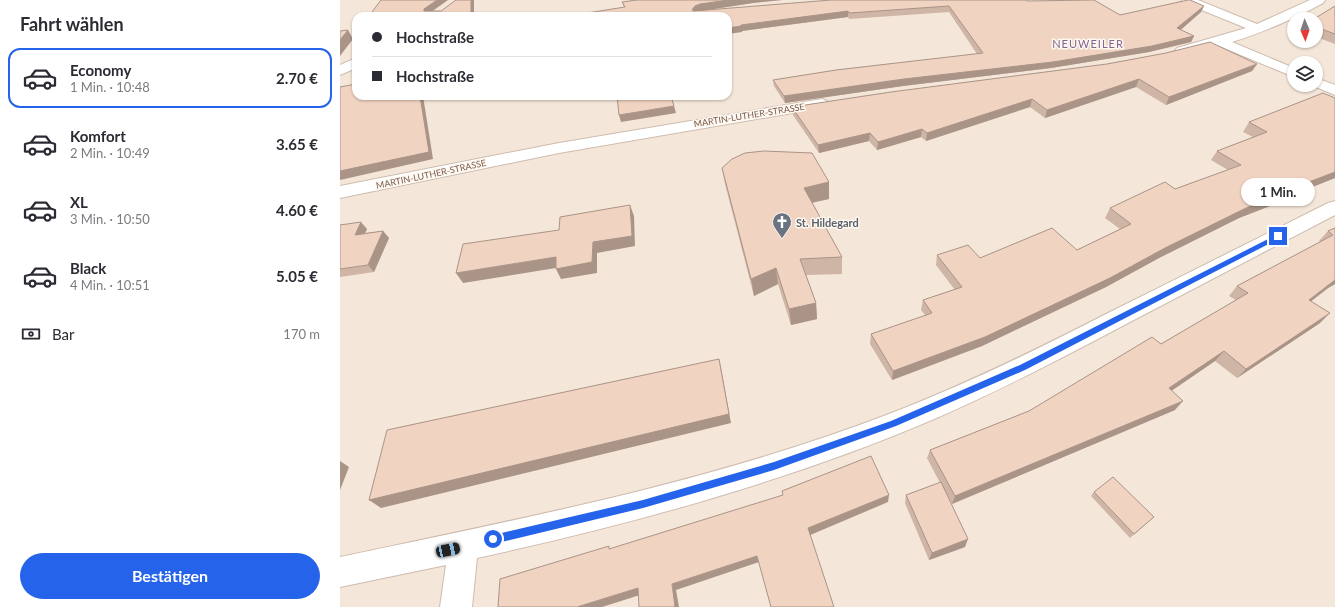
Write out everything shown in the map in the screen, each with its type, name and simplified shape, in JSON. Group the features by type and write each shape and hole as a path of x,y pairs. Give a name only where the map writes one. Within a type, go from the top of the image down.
{"street":[{"path":"1188,0 1258,29"},
{"path":"1168,54 1258,29 1294,14 1319,0"},
{"path":"1219,41 1287,70"},
{"path":"1323,85 1335,90"},
{"name":"MARTIN-LUTHER-STRASSE","path":"340,192 559,148 840,100"},
{"path":"340,572 463,546 643,504 774,466 893,424 1022,368 1335,207"},
{"path":"456,607 463,546"}],"shaded area":[{"path":"340,0 1335,0 1335,607 340,607"}],"building":[{"path":"381,0 437,0 424,9 424,11 441,11 456,0 471,0 471,12 372,12"},
{"path":"637,0 729,0 700,4 695,6 692,10 694,11 831,0 1094,0 1120,15 1188,0 1204,6 1177,28 1194,36 1152,46 1053,62 904,79 784,96 773,80 836,70 983,53 949,6 849,13 848,11 732,27 732,12 593,12 625,7 622,2"},
{"path":"1335,6 1335,34 1323,30 1323,13"},
{"path":"348,30 340,40 340,31"},
{"path":"1210,42 1257,64 1169,97 1139,79 1047,110 1032,99 927,133 922,129 878,142 870,133 818,145 792,107 891,92 1107,64 1166,53"},
{"path":"352,85 352,100 421,100 429,152 340,171 340,87"},
{"path":"1323,93 1335,98 1335,172 1246,208 1165,248 1110,278 985,337 893,371 871,334 932,313 923,300 962,287 937,255 968,245 980,258 1052,228 1077,250 1131,224 1110,208 1165,182 1175,189 1241,165 1217,151 1267,132 1249,122"},
{"path":"617,100 672,100 674,106 619,115"},
{"name":"St. Hildegard","path":"764,151 812,153 829,182 804,188 842,257 800,259 816,303 789,309 776,268 751,279 722,168 732,159 745,153"},
{"path":"630,205 632,236 593,242 592,262 556,269 556,257 456,273 463,244 559,230 560,217"},
{"path":"361,222 355,235 383,231 368,265 340,269 340,225"},
{"path":"1335,228 1335,280 1309,300 1330,313 1246,369 1224,351 1169,388 1183,401 955,496 930,450 1029,411 1152,337 1161,344 1248,293 1237,286 1333,235 1328,231"},
{"path":"719,359 729,414 369,500 387,430"},
{"path":"871,456 889,495 808,528 834,607 771,607 757,556 672,584 675,607 639,607 638,588 577,607 498,607 500,579 609,546 609,549 783,495 782,491"},
{"path":"1113,477 1154,517 1134,534 1094,492"},
{"path":"941,482 968,539 932,553 906,495"}],"place":[{"name":"St. Hildegard","path":"782,239"}],"district":[{"name":"NEUWEILER","path":"1088,43"}],"route":[{"path":"493,539 643,504 774,466 893,424 1022,368 1278,236"}]}
